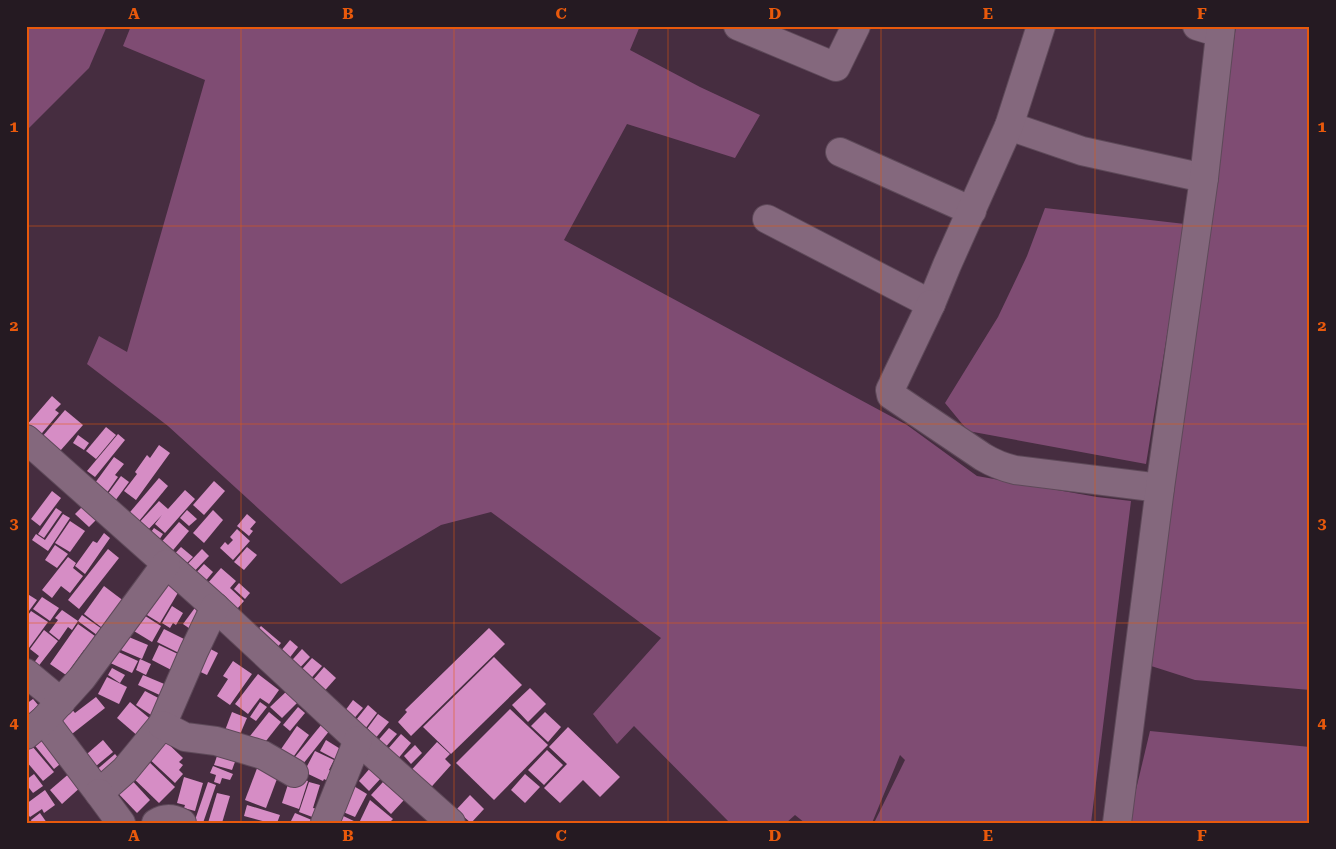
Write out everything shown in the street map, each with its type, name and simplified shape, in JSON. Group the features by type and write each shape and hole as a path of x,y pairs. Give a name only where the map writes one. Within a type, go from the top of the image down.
{"street":[{"path":"738,26 832,76 856,26"},
{"path":"1041,26 1009,126 931,304 890,390 891,395 983,457 1002,467 1160,488"},
{"path":"1117,823 1160,488 1204,178 1213,29"},
{"path":"1009,126 1082,151 1204,178"},
{"path":"840,152 972,211"},
{"path":"767,219 931,304"},
{"path":"26,439 215,607 358,740 451,823"},
{"path":"44,719 82,678 166,564"},
{"path":"99,793 125,770 162,726 215,607"},
{"path":"26,673 44,719 121,823"},
{"path":"162,726 185,736 216,741 253,752 294,773"},
{"path":"325,823 358,740"},
{"path":"156,823 164,819 178,820 182,823"}],"shaded area":[{"path":"26,26 107,26 89,68 26,131"},
{"path":"131,26 640,26 630,50 700,87 760,115 735,158 627,124 564,240 907,425 977,476 1131,501 1091,823 874,823 905,760 900,755 872,823 805,823 795,815 786,823 730,823 634,726 617,744 593,714 661,638 491,512 441,525 341,584 168,426 87,364 99,336 127,352 205,80 123,46"},
{"path":"1236,26 1310,26 1310,690 1195,680 1148,665"},
{"path":"1045,208 1185,224 1146,464 968,431 945,403 998,317 1027,256"},
{"path":"1150,731 1310,747 1310,823 1128,823"}],"building":[{"path":"52,396 61,404 55,410 59,413 37,439 26,426"},
{"path":"65,410 83,425 53,459 36,444"},
{"path":"106,427 116,435 96,459 86,451"},
{"path":"118,434 125,440 95,477 87,471"},
{"path":"78,435 89,443 84,450 73,443"},
{"path":"159,445 170,453 136,500 124,491 137,474 135,472 147,455 150,458"},
{"path":"114,457 124,464 115,475 118,477 106,494 95,483"},
{"path":"121,476 129,482 115,501 107,495"},
{"path":"159,478 168,486 135,526 125,518"},
{"path":"214,481 225,491 204,515 193,505"},
{"path":"185,490 195,499 165,533 155,524 162,515 145,533 137,525 159,501 168,509"},
{"path":"52,491 61,498 40,526 31,519"},
{"path":"83,506 97,519 89,527 75,514"},
{"path":"56,508 62,512 44,538 38,534"},
{"path":"187,510 197,519 189,526 180,518"},
{"path":"213,510 223,520 204,543 193,533"},
{"path":"63,514 70,518 48,551 32,540 36,534 45,540"},
{"path":"247,514 256,522 250,529 253,531 249,536 237,526"},
{"path":"70,521 85,531 70,552 55,543"},
{"path":"179,522 189,531 169,555 158,546"},
{"path":"154,528 163,534 155,546 145,540"},
{"path":"237,529 250,541 233,560 220,548 225,542 228,545 233,540 230,537"},
{"path":"104,533 110,538 85,574 75,566 93,541 97,543"},
{"path":"55,545 68,554 57,568 45,560"},
{"path":"181,547 193,557 179,571 168,561"},
{"path":"247,547 257,555 244,570 234,562"},
{"path":"108,549 119,558 79,609 68,600"},
{"path":"202,549 209,556 187,579 180,572"},
{"path":"68,557 76,563 73,568 83,576 70,593 61,586 52,598 42,590"},
{"path":"204,564 213,572 203,584 193,576"},
{"path":"221,568 236,581 230,588 244,601 229,618 200,592"},
{"path":"162,580 179,591 160,623 142,612"},
{"path":"239,583 250,593 245,599 234,589"},
{"path":"104,586 129,605 105,630 84,614"},
{"path":"26,593 37,600 26,615"},
{"path":"42,597 59,608 50,621 33,609"},
{"path":"197,605 206,613 193,631 183,624"},
{"path":"172,606 183,613 176,625 173,623 170,628 162,623"},
{"path":"62,610 78,621 72,630 68,627 59,640 49,632 58,620 55,618"},
{"path":"31,611 48,622 26,652 26,618"},
{"path":"139,612 161,626 152,642 129,628"},
{"path":"82,615 105,631 101,638 78,621"},
{"path":"78,624 102,641 92,655 84,650 66,675 50,664"},
{"path":"261,626 281,643 276,649 252,636"},
{"path":"489,628 505,644 411,736 398,722 407,712 405,710"},
{"path":"164,629 192,643 185,656 157,642"},
{"path":"44,630 58,641 37,668 33,664 39,656 30,649"},
{"path":"124,635 148,645 142,659 114,647"},
{"path":"290,640 298,647 284,665 275,658"},
{"path":"201,644 218,653 207,675 190,667"},
{"path":"159,645 180,655 179,674 152,660"},
{"path":"112,649 138,661 132,673 106,661"},
{"path":"302,649 310,657 294,674 286,667"},
{"path":"494,657 522,685 451,754 423,727"},
{"path":"312,658 322,666 305,685 295,677"},
{"path":"140,659 151,664 146,675 136,670"},
{"path":"233,661 252,674 230,705 217,696 228,679 223,676"},
{"path":"324,667 336,678 319,697 307,687"},
{"path":"112,668 125,675 120,683 108,675"},
{"path":"258,674 279,690 269,704 260,698 248,714 235,704"},
{"path":"143,675 169,686 164,697 138,685"},
{"path":"107,677 127,687 119,704 98,694"},
{"path":"530,688 546,704 528,722 512,705"},
{"path":"289,689 300,700 282,718 270,707"},
{"path":"145,691 166,702 157,719 136,705"},
{"path":"96,697 105,708 63,741 55,718 70,707 75,713"},
{"path":"33,699 44,712 26,727 26,704"},
{"path":"353,700 363,708 351,722 342,715"},
{"path":"130,702 160,727 146,743 117,718"},
{"path":"260,702 267,707 256,721 250,717"},
{"path":"368,705 377,713 362,733 352,725"},
{"path":"298,707 305,713 290,731 283,725"},
{"path":"510,709 548,745 494,800 456,763"},
{"path":"232,712 247,718 238,739 224,733"},
{"path":"269,712 281,722 262,746 250,736"},
{"path":"545,712 561,727 548,742 531,726"},
{"path":"378,714 389,722 374,740 364,733"},
{"path":"326,719 334,725 303,764 295,757"},
{"path":"297,726 309,735 289,763 277,755"},
{"path":"568,727 620,777 600,797 583,780 560,803 544,788 567,764 549,747"},
{"path":"389,728 397,734 383,750 375,744"},
{"path":"43,733 65,760 54,769 32,742"},
{"path":"401,734 411,743 392,766 381,757"},
{"path":"162,738 183,758 179,762 183,765 179,770 183,774 175,783 145,755"},
{"path":"103,740 113,752 90,771 80,760"},
{"path":"326,740 342,750 335,759 320,751"},
{"path":"437,742 450,754 445,759 451,765 425,794 406,776"},
{"path":"415,745 422,753 411,764 404,756"},
{"path":"32,746 54,772 43,781 26,761 26,751"},
{"path":"547,750 563,765 544,785 528,770"},
{"path":"315,751 334,760 329,770 336,774 332,783 304,772"},
{"path":"218,753 236,759 232,770 214,765"},
{"path":"115,754 126,767 105,784 94,772"},
{"path":"144,757 175,787 159,803 128,773"},
{"path":"259,763 280,771 266,808 245,800"},
{"path":"213,766 233,774 230,780 222,778 220,784 214,782 216,775 210,773"},
{"path":"371,767 382,777 369,791 359,781"},
{"path":"71,772 83,785 62,804 50,790"},
{"path":"34,774 43,786 33,793 26,784 26,780"},
{"path":"525,774 540,787 525,803 511,790"},
{"path":"291,775 308,781 299,809 282,803"},
{"path":"128,776 150,800 137,813 114,789"},
{"path":"184,777 203,783 195,811 184,808 185,805 177,803"},
{"path":"208,782 216,785 203,823 194,823"},
{"path":"309,782 320,785 313,808 318,809 315,818 299,812"},
{"path":"347,782 367,794 355,817 336,809"},
{"path":"383,782 404,800 391,814 371,795"},
{"path":"45,790 55,805 44,813 42,809 30,817 26,812 26,804"},
{"path":"217,793 230,796 222,823 208,823"},
{"path":"470,795 484,809 471,823 456,810"},
{"path":"370,800 393,819 389,823 359,823"},
{"path":"247,805 280,815 277,823 244,816"},
{"path":"40,813 47,823 32,823 31,820"},
{"path":"295,813 319,823 290,823"},
{"path":"337,813 358,823 332,823"}]}
